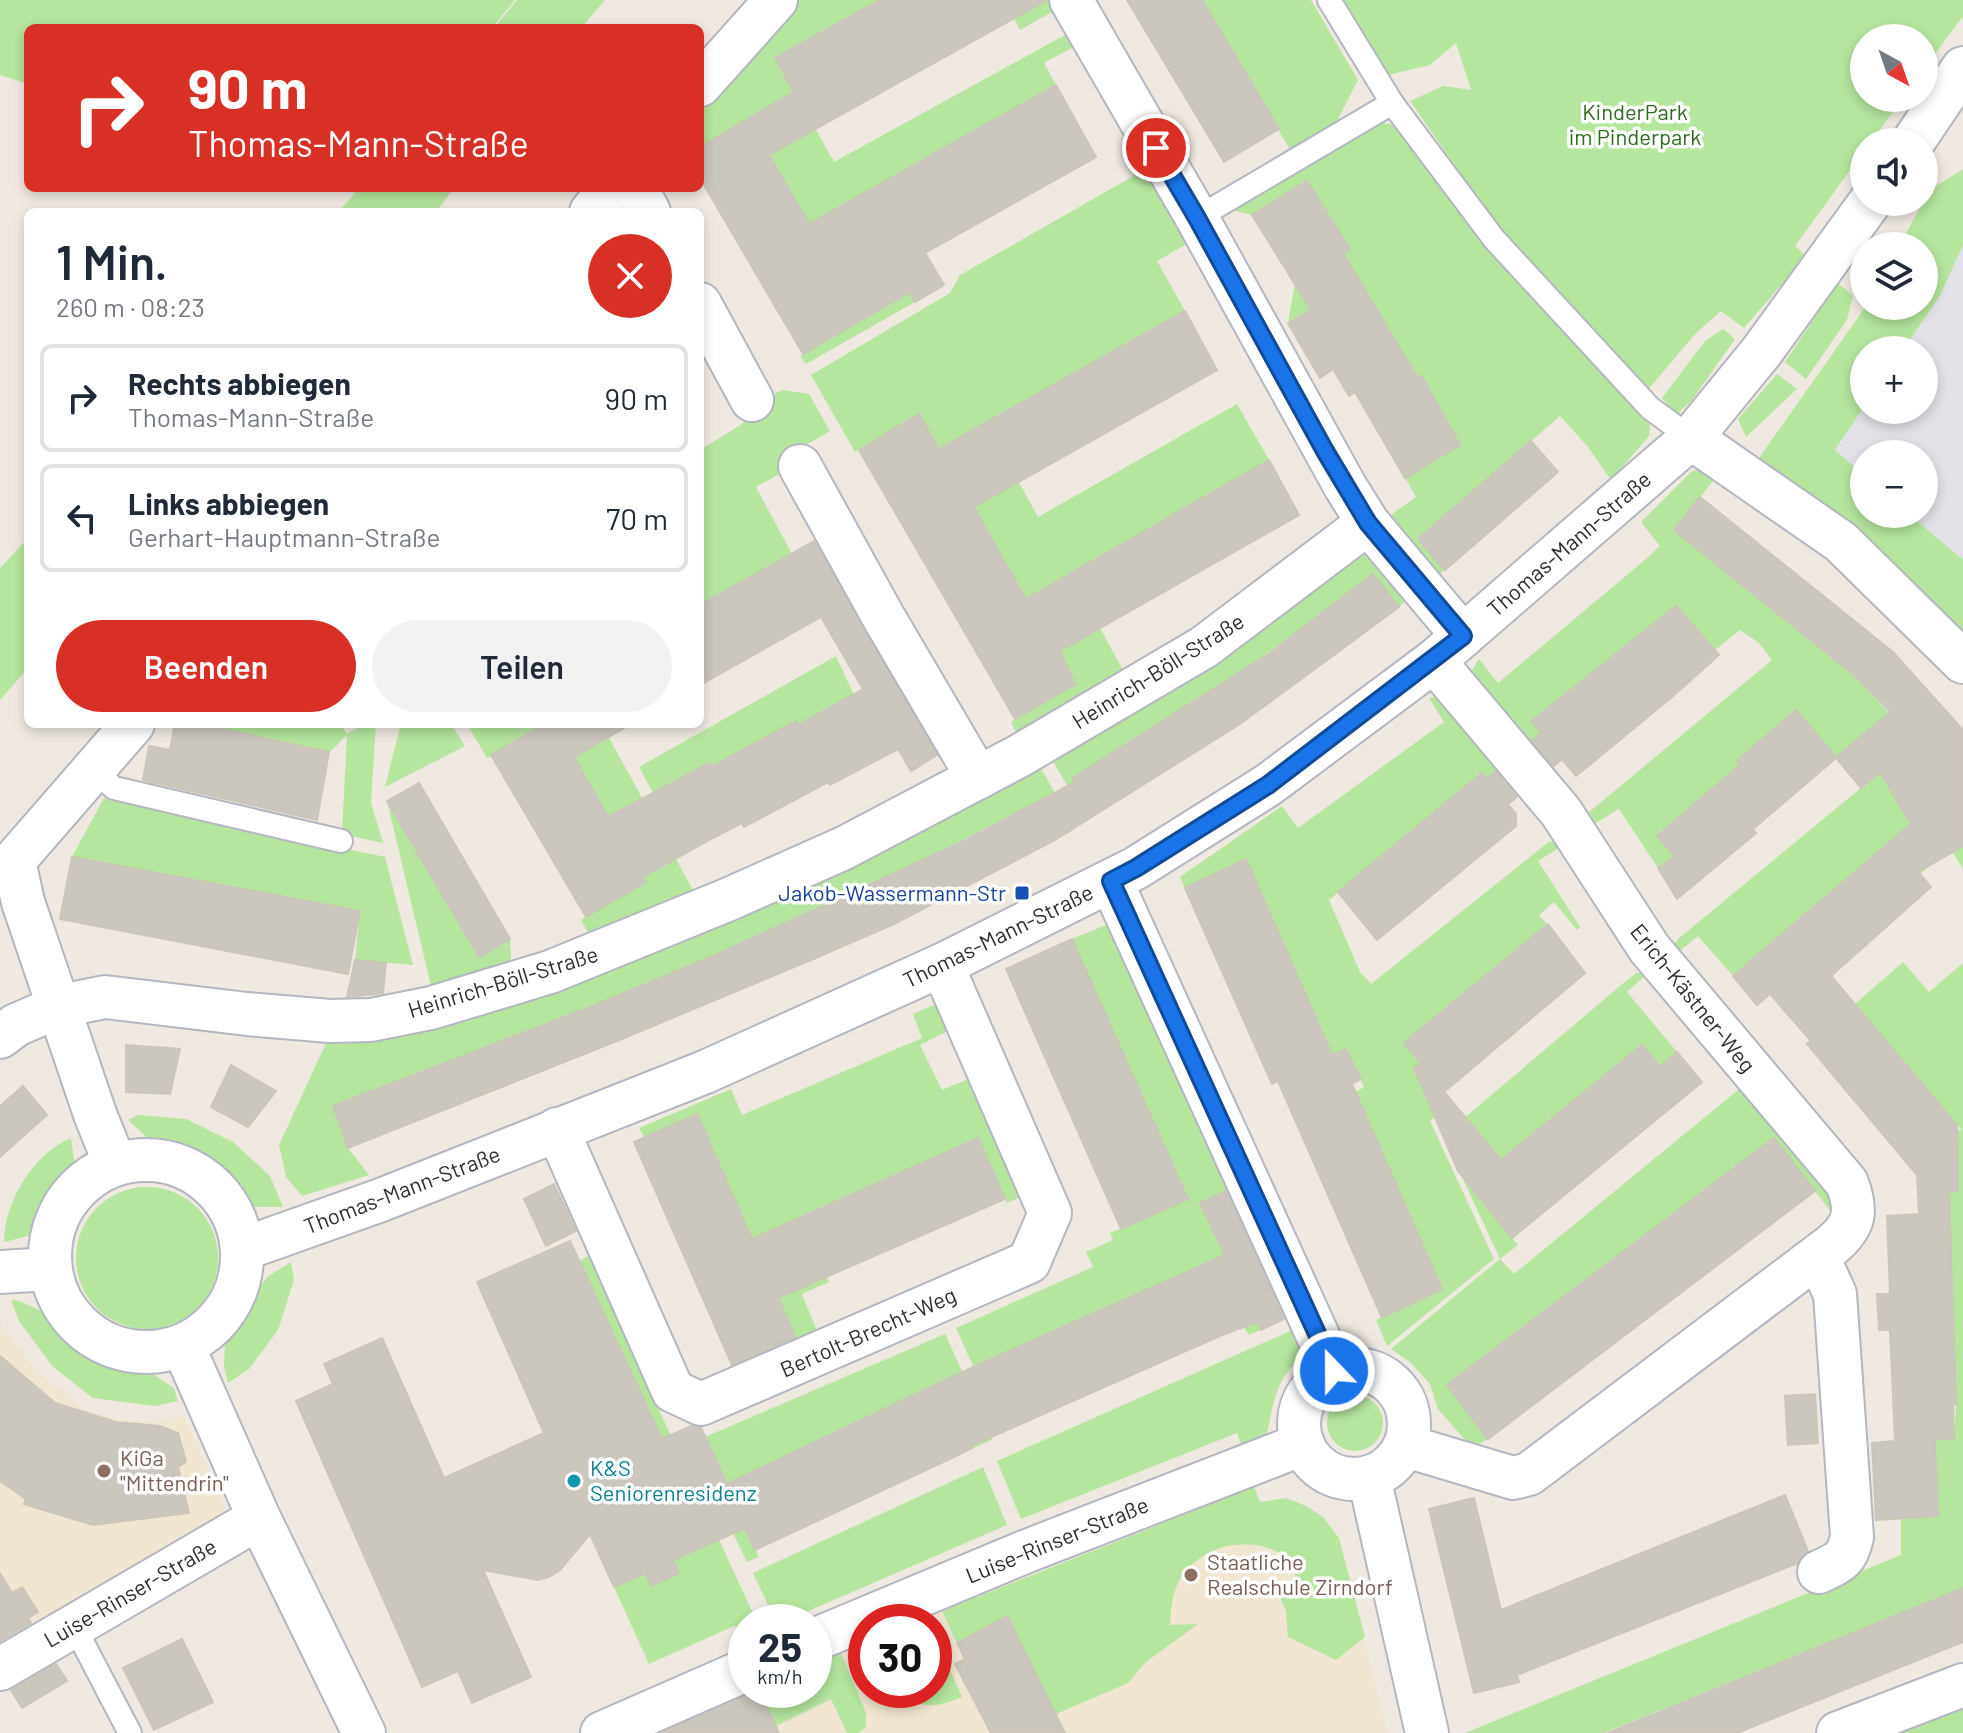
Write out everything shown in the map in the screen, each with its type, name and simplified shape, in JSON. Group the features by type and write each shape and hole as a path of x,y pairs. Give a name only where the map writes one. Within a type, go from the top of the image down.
{"street":[{"path":"704,81 776,0"},
{"path":"1071,0 1197,218 1325,451 1448,648"},
{"path":"1922,128 1963,68"},
{"path":"594,208 608,192"},
{"name":"Thomas-Mann-Straße","path":"243,1249 381,1200 705,1072 942,965 1136,868 1268,785 1448,648 1691,438 1762,351 1860,216"},
{"path":"704,311 752,400"},
{"path":"1691,438 1841,542 1963,662"},
{"path":"800,466 978,778"},
{"name":"Heinrich-Böll-Straße","path":"0,1037 16,1025 60,1006 105,997 247,1014 330,1021 371,1020 431,1008 550,972 727,900 844,848 1038,746 1204,647 1368,523"},
{"name":"Erich-Kästner-Weg","path":"1406,1446 1513,1478 1529,1474 1842,1237 1853,1219 1854,1202 1847,1183 1649,948 1561,812 1448,648"},
{"path":"115,1164 7,863 129,728"},
{"path":"1111,881 1334,1371"},
{"name":"Bertolt-Brecht-Weg","path":"557,1129 673,1391 701,1404 1029,1262 1050,1213 942,965"},
{"path":"153,1160 186,1168 214,1188 234,1216 243,1249 240,1279 228,1307 209,1330 183,1346 148,1353 113,1348 83,1330 61,1303 50,1269 51,1235 64,1203 88,1178 115,1164 153,1160"},
{"path":"1818,1257 1835,1294 1852,1537 1848,1553 1838,1563 1819,1572"},
{"path":"0,1272 50,1269"},
{"path":"183,1346 259,1518 364,1733"},
{"path":"1359,1368 1384,1376 1402,1395 1410,1420 1406,1446 1391,1466 1369,1477 1342,1478 1318,1466 1303,1444 1299,1416 1310,1390 1334,1371 1359,1368"},
{"name":"Luise-Rinser-Straße","path":"832,1632 1027,1551 1303,1444"},
{"path":"1369,1477 1427,1733"},
{"name":"Luise-Rinser-Straße","path":"0,1669 259,1518"},
{"path":"602,1733 728,1678"},
{"path":"1838,1733 1963,1685"}],"lane":[{"path":"1329,0 1392,103 1494,239 1650,408 1691,438"},
{"path":"1197,218 1392,103"},
{"path":"92,769 114,788 341,841"},
{"path":"74,1626 130,1733"}],"shaded area":[{"path":"1963,245 1963,560 1925,528 1938,528 1938,440 1850,440 1850,463 1835,450 1853,424 1938,424 1938,336 1912,336 1923,320 1938,320 1938,298"},
{"name":"KiGa \"Mittendrin\"","path":"0,1320 4,1330 39,1374 85,1410 117,1419 155,1422 184,1416 229,1519 0,1640"},
{"name":"Staatliche Realschule Zirndorf","path":"1254,1487 1260,1502 1286,1498 1306,1506 1323,1517 1339,1538 1387,1733 656,1733 728,1701 728,1708 832,1708 832,1657 848,1650 848,1708 952,1708 952,1607"}],"green space":[{"path":"0,0 515,0 495,24 24,24 24,83 0,75"},
{"path":"517,0 605,0 584,24 497,24"},
{"path":"793,0 880,0 776,58 834,162 1074,30 1081,43 1044,63 1056,85 896,270 915,302 806,364 800,356 864,318 704,151 704,101"},
{"path":"1004,0 1057,0 1061,7 1020,30"},
{"path":"1202,0 1311,0 1358,80 1334,127 1292,153"},
{"name":"KinderPark im Pinderpark","path":"1340,0 1963,0 1963,16 1938,50 1938,24 1850,24 1850,112 1893,112 1881,128 1850,128 1850,170 1795,246 1806,256 1744,328 1721,311 1696,333 1646,392 1502,233 1410,101 1443,86 1471,90 1456,43 1430,65 1384,76"},
{"path":"1375,122 1395,125 1489,245 1650,425 1649,436 1611,480 1588,447 1560,416 1419,538 1445,570 1433,579 1384,520 1416,497 1405,478 1460,445 1421,375 1379,378 1363,352 1392,334 1373,302 1354,313 1341,292 1288,323 1295,283 1350,249 1307,181 1252,215 1232,210"},
{"path":"1151,166 1192,241 1157,261 1185,311 986,423 1038,517 1237,404 1269,460 1070,573 1129,681 1022,743 1011,722 1075,684 1060,656 919,415 855,452 811,375 950,293 960,275"},
{"path":"1963,169 1963,245 1938,298 1938,232 1907,232 1916,216 1938,216 1938,185"},
{"path":"352,192 451,192 439,208 342,208 355,193"},
{"path":"1838,283 1850,293 1847,320 1806,379 1785,362"},
{"path":"1856,320 1923,320 1912,336 1850,336 1850,424 1853,424 1835,450 1850,463 1850,528 1925,528 1963,560 1963,643 1757,461"},
{"path":"1723,329 1735,339 1692,400 1676,415 1662,398 1705,341"},
{"path":"1777,374 1797,389 1746,437 1738,419"},
{"path":"783,390 809,394 830,431 804,446 810,457 756,487 792,554 704,603 704,448 742,424 774,394"},
{"path":"1706,467 1717,476 1674,530 1854,675 1915,741 1963,803 1963,869 1923,805 1906,815 1935,862 1920,874 1891,841 1733,976 1698,936 1674,956 1670,951 1678,939 1890,764 1865,733 1836,757 1796,711 1737,760 1757,784 1715,786 1657,835 1675,856 1658,868 1619,809 1589,827 1582,818 1772,660 1759,643 1740,630 1715,650 1676,607 1532,721 1561,757 1545,771 1469,675 1479,659 1498,683 1646,559 1660,546 1641,522 1691,472"},
{"path":"24,542 24,673 0,700 0,568"},
{"path":"1375,549 1412,595 1399,607 1341,599 1235,677 1073,778 1095,815 1087,820 1047,751 1341,555"},
{"path":"836,656 854,695 711,767 709,763 653,793 639,767"},
{"path":"1441,696 1503,766 1487,779 1481,774 1329,900 1360,972 1371,984 1550,841 1564,845 1538,861 1580,927 1577,930 1554,902 1539,915 1547,924 1486,975 1527,1023 1505,1042 1464,993 1404,1043 1453,1102 1430,1121 1494,1259 1387,1346 1376,1320 1442,1288 1356,1092 1364,1087 1347,1049 1332,1055 1246,860 1185,888 1180,877 1282,806 1298,828 1444,722 1429,698"},
{"path":"216,728 343,728 347,734 357,728 376,728 371,803 383,843 342,834 347,735 329,753"},
{"path":"400,728 454,728 465,746 385,787"},
{"path":"469,728 538,728 487,758"},
{"path":"556,728 617,732 609,738 699,901 594,943 581,920 645,882"},
{"path":"1036,759 1075,829 1061,837 1040,800 781,927 513,1038 333,1106 348,1148 369,1175 302,1196 286,1177 279,1145 327,1041"},
{"path":"104,798 385,857 413,965 355,960 360,911 72,857"},
{"path":"387,801 478,957 510,939 512,972 431,986"},
{"path":"1111,923 1230,1188 1200,1203 1261,1330 1249,1335 1243,1325 1084,1318 973,1366 956,1328 1093,1267 1086,1252 1113,1240 1110,1233 1187,1199 1072,939"},
{"path":"1903,962 1929,992 1963,963 1963,1588 1604,1733 1465,1733 1901,1555 1901,1519 1938,1516 1934,1439 1954,1439 1956,1404 1949,1191 1914,1170 1961,1129 1855,1004"},
{"path":"1649,972 1627,992 1677,1052 1660,1067 1642,1046 1470,1185 1518,1245 1500,1259 1443,1136 1636,973"},
{"path":"938,1003 950,1030 920,1045 942,1090 971,1078 1025,1195 1007,1203 978,1138 801,1216 829,1282 802,1294 821,1341 737,1376 732,1365 794,1337 696,1114 644,1137 639,1128 731,1089 742,1115 922,1038 913,1014"},
{"path":"1749,1089 1827,1180 1835,1217 1774,1138 1636,1292 1610,1261 1448,1386 1488,1439 1472,1448 1438,1409 1430,1384 1410,1362 1391,1349 1500,1259 1514,1274 1738,1090"},
{"path":"139,1115 186,1119 233,1142 270,1176 283,1207 250,1207 228,1180 195,1158 158,1147 128,1120"},
{"path":"71,1138 76,1173 52,1194 32,1235 4,1242 9,1211 24,1181 45,1155"},
{"path":"147,1187 174,1192 198,1207 213,1231 218,1258 213,1285 198,1309 174,1324 147,1329 120,1324 96,1309 81,1285 76,1258 81,1231 96,1207 120,1192"},
{"path":"592,1254 646,1382 749,1604 728,1604 728,1629 649,1664 614,1587 645,1573 651,1586 679,1573 673,1560 710,1543 579,1261"},
{"path":"291,1262 294,1280 278,1330 249,1369 228,1383 224,1367 225,1341 267,1277"},
{"path":"11,1300 50,1315 75,1351 117,1368 148,1371 174,1388 178,1401 155,1406 93,1398 53,1367 19,1321"},
{"path":"1297,1328 1308,1352 1281,1382 1265,1442 1243,1450 1237,1433 1021,1519 997,1461"},
{"path":"945,1334 993,1439 972,1449 942,1384 725,1486 759,1557 747,1562 697,1461 705,1437"},
{"path":"1355,1395 1375,1403 1383,1423 1375,1443 1355,1451 1335,1443 1327,1423 1335,1403"},
{"path":"983,1467 1007,1525 825,1604 768,1604 753,1573"},
{"path":"1254,1487 1260,1502 1286,1498 1306,1506 1323,1517 1339,1538 1365,1637 1336,1660 1288,1637 1286,1611 1280,1598 1299,1569 1271,1549 1238,1544 1206,1554 1181,1577 1176,1588 1170,1625 1198,1624 1146,1662 1128,1683 1056,1714 1007,1616 957,1643 952,1632 952,1607"},
{"path":"841,1653 848,1670 848,1708 864,1708 866,1713 866,1727 858,1733 847,1733 832,1701 832,1657"},
{"path":"952,1674 962,1697 952,1700"},
{"path":"1963,1700 1963,1733 1877,1733"},
{"path":"768,1708 813,1708 776,1726"}],"building":[{"path":"880,0 1047,0 769,155 809,224 1056,85 1096,157 925,253 944,285 915,302 910,292 803,354 704,185 704,145 794,92 775,58"},
{"path":"1127,0 1202,0 1279,129 1224,162"},
{"path":"1307,181 1350,249 1343,253 1417,377 1421,375 1460,445 1405,478 1355,392 1349,396 1333,369 1320,378 1288,323 1311,310 1252,215"},
{"path":"1185,311 1217,370 974,507 996,547 1026,599 1269,460 1299,515 1060,651 1075,684 1015,719 859,450 919,414 939,449"},
{"path":"1531,441 1558,472 1445,570 1418,539"},
{"path":"1700,497 1893,652 1963,730 1963,846 1918,872 1931,887 1831,976 1957,1125 1958,1191 1949,1191 1956,1404 1953,1404 1954,1439 1935,1439 1938,1516 1876,1520 1872,1443 1895,1441 1890,1330 1879,1330 1877,1294 1890,1294 1887,1216 1919,1214 1917,1175 1807,1044 1811,1041 1770,994 1757,1005 1733,976 1911,824 1880,772 1861,788 1836,758 1753,829 1756,833 1677,899 1658,868 1675,856 1657,836 1740,765 1737,761 1796,710 1836,757 1891,712 1854,675 1674,530"},
{"path":"814,541 937,755 911,771 898,749 744,827 742,823 713,838 643,877 646,882 586,917 491,755 538,728 624,728 574,757 608,817 709,763 711,767 796,721 798,725 863,689 821,617 704,683 704,603"},
{"path":"1373,574 1399,607 1240,724 1055,840 894,924 617,1041 348,1148 333,1106 593,1006 718,954 962,842 1075,782 1073,778 1270,653"},
{"path":"1676,606 1719,655 1576,776 1562,759 1554,766 1532,741 1541,733 1532,721"},
{"path":"174,728 217,728 329,752 317,820 143,780 149,746 170,750"},
{"path":"1496,772 1517,797 1508,804 1516,814 1516,826 1377,940 1338,892 1482,773 1487,779"},
{"path":"419,783 510,939 479,957 387,801"},
{"path":"72,857 360,911 348,974 60,919"},
{"path":"1246,859 1332,1055 1346,1049 1361,1079 1352,1084 1442,1289 1382,1318 1278,1081 1272,1084 1185,888"},
{"path":"1548,924 1585,973 1444,1092 1404,1043"},
{"path":"1072,939 1188,1199 1121,1229 1006,969"},
{"path":"355,960 386,963 383,993 347,997"},
{"path":"126,1045 180,1049 170,1094 126,1092"},
{"path":"1642,1045 1660,1067 1677,1052 1702,1082 1512,1238 1458,1171 1414,1068 1421,1064 1501,1160"},
{"path":"231,1065 276,1091 248,1127 211,1107"},
{"path":"23,1086 47,1115 0,1157 0,1106"},
{"path":"697,1114 752,1239 978,1138 1005,1199 778,1298 795,1337 732,1365 634,1142"},
{"path":"1774,1138 1815,1191 1488,1439 1447,1385"},
{"path":"554,1184 576,1231 546,1246 524,1199"},
{"name":"K&S Seniorenresidenz","path":"1226,1191 1284,1319 1261,1330 1257,1322 1222,1335 971,1446 956,1456 755,1550 745,1528 673,1560 679,1573 651,1586 645,1573 614,1587 590,1534 560,1570 549,1577 538,1580 483,1570 531,1677 472,1703 458,1671 422,1687 296,1401 333,1384 324,1364 382,1338 444,1478 544,1433 477,1282 570,1241 662,1439 691,1426 701,1428 727,1484 973,1367 1225,1255 1200,1203"},
{"path":"0,1356 55,1403 116,1422 160,1426 178,1433 186,1462 178,1467 189,1513 93,1525 24,1504 26,1499 0,1481"},
{"path":"1815,1394 1818,1443 1788,1445 1785,1396"},
{"path":"1785,1495 1808,1551 1798,1563 1517,1675 1519,1682 1474,1693 1429,1509 1474,1498 1501,1610"},
{"path":"0,1573 12,1593 22,1587 38,1612 28,1618 31,1623 0,1641"},
{"path":"1963,1588 1963,1642 1737,1733 1608,1733"},
{"path":"1007,1616 1065,1733 991,1733 955,1664 965,1659 957,1643"},
{"path":"182,1639 213,1702 154,1730 123,1668"},
{"path":"56,1664 67,1681 22,1708 11,1690"},
{"path":"728,1703 728,1708 767,1708 779,1733 662,1733"}],"place":[{"name":"Jakob-Wassermann-Str","path":"1022,893"},
{"name":"KiGa \"Mittendrin\"","path":"104,1471"},
{"name":"K&S Seniorenresidenz","path":"574,1481"},
{"name":"Staatliche Realschule Zirndorf","path":"1191,1575"}],"route":[{"path":"1156,148 1368,523 1463,636 1268,785 1111,881 1334,1371"}]}
